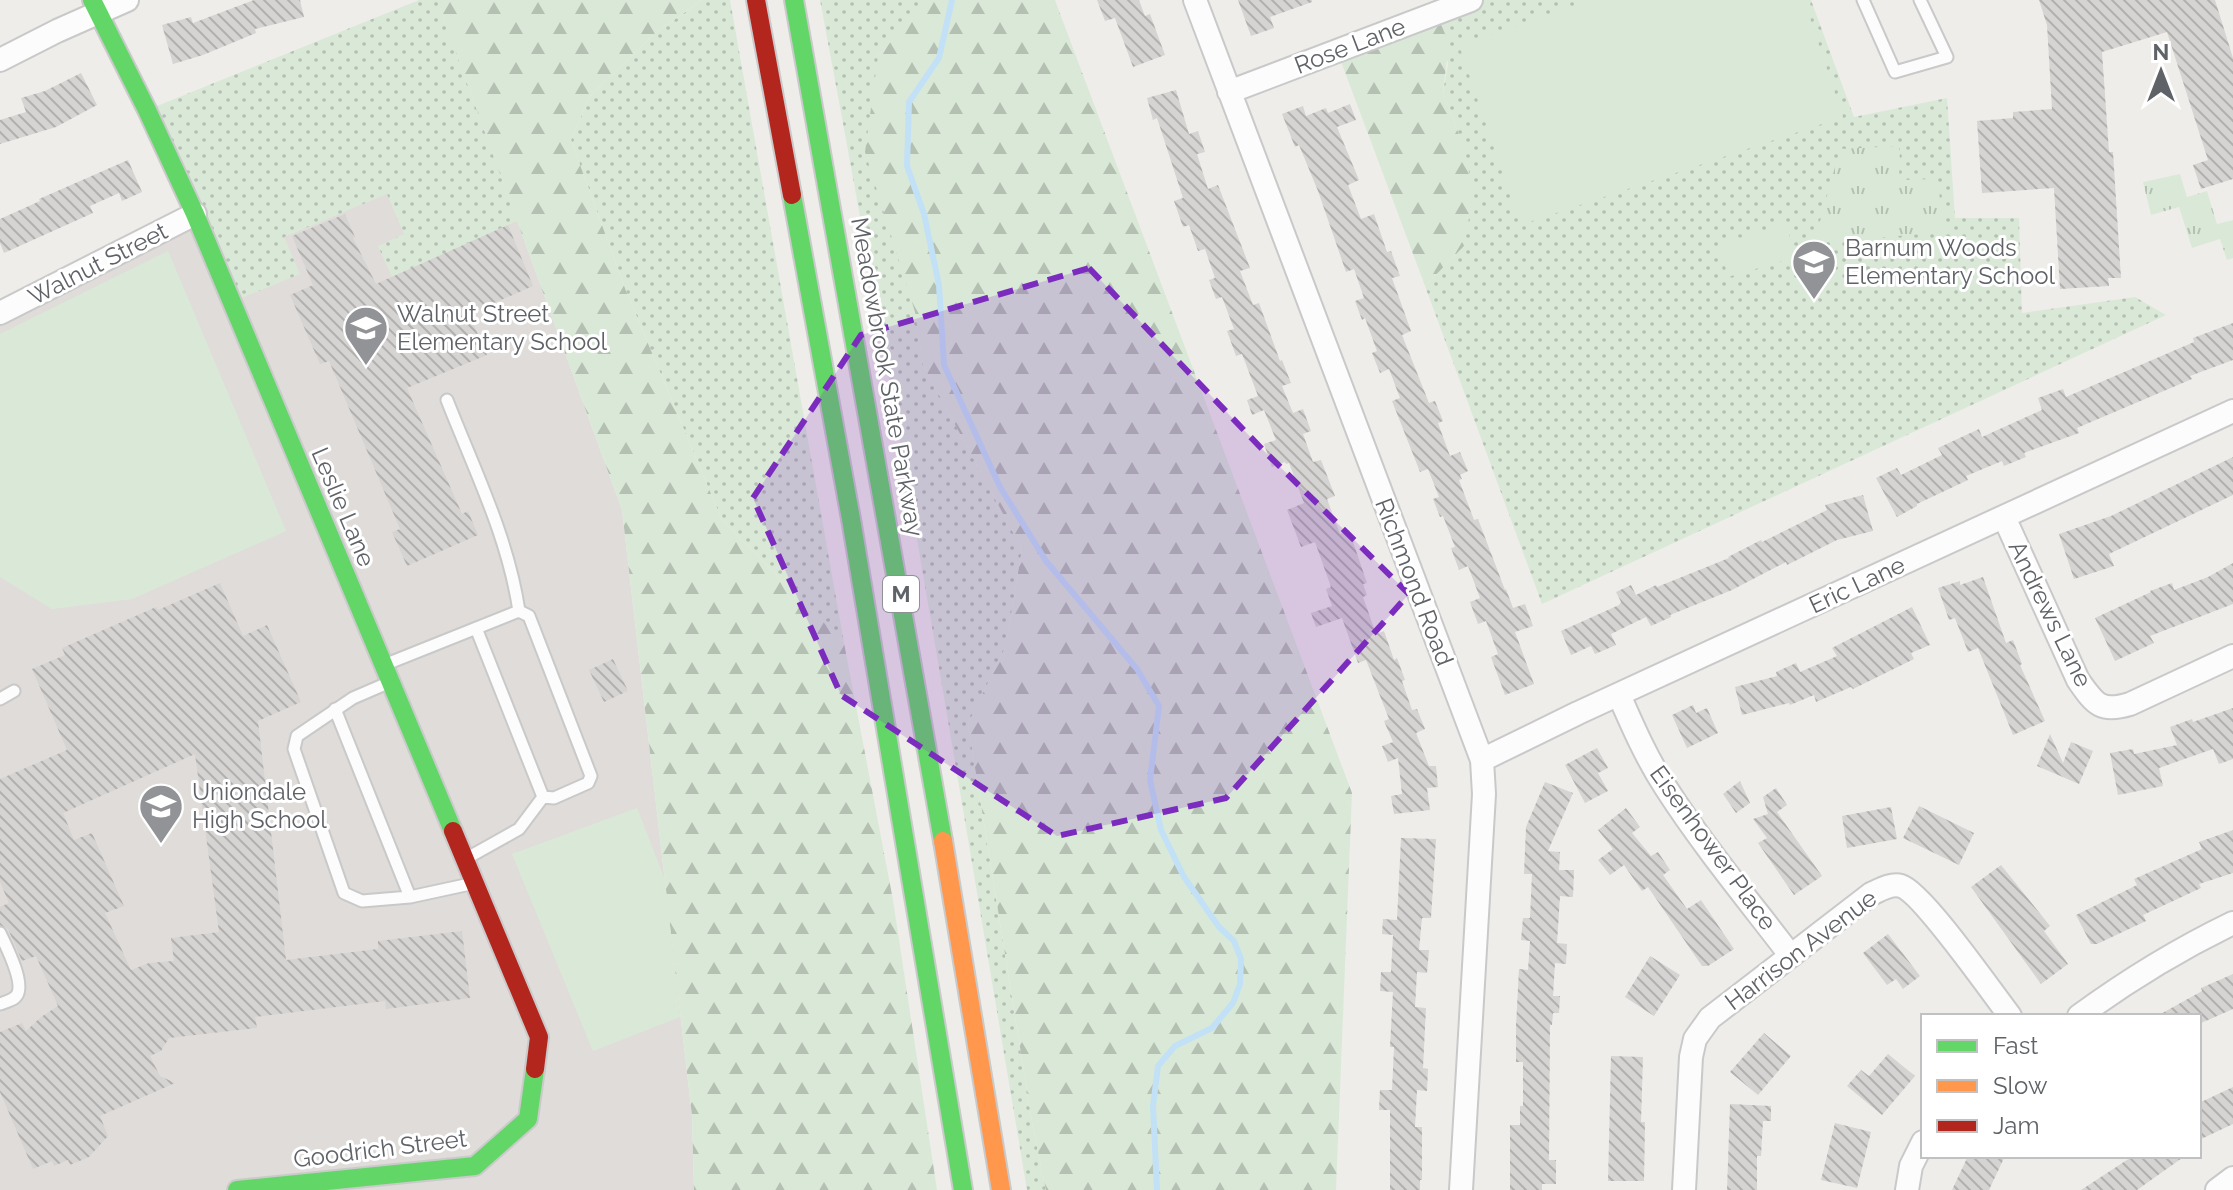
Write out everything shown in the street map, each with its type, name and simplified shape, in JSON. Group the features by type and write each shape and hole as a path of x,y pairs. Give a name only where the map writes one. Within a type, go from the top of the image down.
{"main road":[{"name":"M","path":"756,0 851,519 963,1190"},
{"name":"Meadowbrook State Parkway","path":"794,0 925,731 1001,1190"},
{"name":"Leslie Lane","path":"95,6 195,214 539,1037"},
{"name":"Goodrich Street","path":"237,1190 475,1166 528,1119 539,1037"}],"street":[{"path":"0,60 57,31 95,6 127,0"},
{"name":"Richmond Road","path":"1195,0 1482,760 1484,794 1461,1190"},
{"name":"Rose Lane","path":"1229,92 1434,6 1471,0"},
{"name":"Walnut Street","path":"0,313 195,214"},
{"name":"Eric Lane","path":"1482,760 2233,411"},
{"name":"Andrews Lane","path":"2004,517 2078,680 2095,703 2105,708 2130,704 2233,656"},
{"name":"Eisenhower Place","path":"1619,695 1665,788 1791,956"},
{"name":"Harrison Avenue","path":"1684,1190 1691,1057 1695,1039 1710,1018 1871,894 1892,886 1904,887 1912,893 1935,917 2008,1014"},
{"path":"2082,1014 2145,972 2233,923"},
{"path":"1907,1190 1911,1166 1921,1146"},
{"path":"2217,1190 2233,1178"}],"lane":[{"path":"1863,0 1895,72 1947,57 1920,0"},
{"path":"447,400 507,551 519,611"},
{"path":"474,883 410,897 362,901 344,893 294,749 297,736 387,673 476,628 519,611 529,616 591,776 588,783 554,798 543,797"},
{"path":"476,628 543,797"},
{"path":"0,699 14,691"},
{"path":"335,709 410,897"},
{"path":"465,859 519,829 543,797"},
{"path":"0,933 15,969 19,990 14,999 0,1004"}],"highlighted area":[{"path":"1089,268 1261,448 1409,594 1226,798 1057,836 841,695 753,498 861,335"}],"shaded area":[{"path":"419,0 437,0 622,510 692,1116 694,1190 0,1190 0,313 195,214"}],"green space":[{"path":"419,0 437,0 517,221 392,277 378,246 404,234 387,194 284,237 300,274 232,302 147,110"},
{"path":"437,0 702,0 653,35 590,96 571,140 626,291 722,520 844,643 893,900 937,1190 694,1190 692,1116 622,510"},
{"path":"702,0 730,0 844,643 722,520 626,291 571,140 590,96 653,35"},
{"path":"820,0 926,0 927,3 878,56 923,365 1022,549 1006,646 968,724 1033,1128 1046,1190 1027,1190 901,446"},
{"path":"926,0 1055,0 1352,793 1336,1190 1046,1190 1033,1128 968,724 1006,646 1022,549 923,365 915,312 865,152 878,56"},
{"name":"Barnum Woods Elementary School","path":"1471,0 1811,0 1854,117 1947,98 1955,218 2019,218 2022,313 2135,297 2166,315 1542,604 1425,286 1464,246 1458,132 1443,92 1448,64 1436,13"},
{"path":"1594,0 1804,0 1843,117 1520,225 1459,45"},
{"path":"1436,13 1449,43 1443,92 1474,190 1464,246 1425,286 1337,51"},
{"path":"1900,146 1899,180 1937,179 1945,232 1814,243 1840,149"},
{"path":"2180,174 2187,197 2207,191 2217,224 2233,220 2233,258 2227,260 2220,239 2192,248 2179,207 2151,215 2143,182"},
{"path":"1786,224 1796,257 1728,277 1719,244"},
{"path":"168,251 286,531 132,599 52,609 0,577 0,334"},
{"path":"637,808 665,880 680,1017 593,1051 512,854"}],"building":[{"path":"254,0 300,0 304,17 255,29 256,33 173,64 162,25 191,17 193,23"},
{"path":"1097,0 1139,0 1145,16 1150,14 1165,55 1133,67 1115,18 1105,21"},
{"path":"1238,0 1312,2 1270,17 1274,28 1251,36"},
{"path":"2039,0 2215,0 2233,58 2233,179 2201,189 2193,165 2208,160 2167,32 2102,52 2109,152 2113,152 2121,278 2108,278 2109,286 2060,289 2054,188 1982,193 1977,121 2013,118 2013,112 2052,109 2047,25"},
{"path":"81,73 97,105 56,127 0,144 0,120 26,112 21,98 45,91"},
{"path":"1176,90 1189,134 1198,131 1205,152 1197,154 1208,189 1218,185 1250,268 1240,271 1253,305 1259,303 1291,383 1282,386 1293,413 1303,409 1311,431 1303,434 1313,462 1321,460 1335,496 1327,499 1340,534 1349,530 1367,583 1363,584 1367,595 1363,597 1376,634 1384,631 1405,680 1402,681 1412,710 1417,709 1425,729 1416,733 1429,766 1436,766 1438,787 1427,788 1430,810 1394,814 1391,796 1402,794 1398,758 1388,762 1382,746 1393,742 1384,721 1389,719 1366,660 1358,663 1342,618 1316,627 1311,613 1332,606 1326,589 1331,587 1315,542 1301,547 1287,510 1304,503 1289,463 1272,467 1264,444 1276,440 1264,410 1252,415 1247,400 1258,396 1242,354 1236,356 1227,331 1234,329 1222,297 1216,299 1209,280 1215,278 1205,249 1198,251 1189,225 1183,227 1174,201 1183,198 1157,118 1153,120 1147,98"},
{"path":"1350,104 1356,120 1337,127 1359,180 1348,185 1361,219 1374,214 1387,252 1391,251 1400,276 1392,278 1411,331 1402,335 1429,403 1435,401 1443,421 1438,423 1450,456 1460,452 1468,471 1460,475 1462,479 1459,480 1513,608 1525,604 1533,626 1515,632 1534,684 1505,695 1491,657 1498,654 1486,621 1478,624 1470,602 1480,598 1468,566 1459,570 1451,548 1455,547 1433,499 1439,497 1428,469 1420,472 1392,401 1400,398 1389,369 1380,373 1372,353 1377,351 1355,301 1364,298 1354,269 1346,272 1318,191 1282,114 1303,106 1306,116 1326,108 1328,113"},
{"path":"128,160 142,192 122,201 119,193 90,206 93,213 4,253 0,243 0,219"},
{"path":"345,214 353,238 376,284 508,225 533,286 469,314 487,355 407,388 462,514 468,511 478,535 407,566 392,532 400,529 329,361 320,364 290,295 313,285 292,236"},
{"path":"2233,323 2233,360 2190,376 2192,379 2077,428 2079,433 2024,453 2026,457 2004,466 2002,461 1966,476 1968,480 1897,517 1876,478 1897,468 1901,475 1942,455 1938,448 1979,429 1982,437 2042,410 2038,398 2063,389 2066,397 2194,342 2193,338"},
{"path":"2233,457 2233,495 2109,554 2114,566 2074,579 2059,534 2111,516"},
{"path":"1863,495 1873,531 1837,540 1651,626 1646,617 1611,634 1616,645 1595,654 1591,646 1571,655 1561,631 1619,605 1621,602 1616,592 1631,585 1636,595 1657,587 1762,542 1827,510 1825,505"},
{"path":"2233,563 2233,604 2150,636 2154,643 2115,661 2095,618 2150,591 2172,583 2174,590"},
{"path":"1983,577 2006,643 2013,640 2020,665 2045,721 2013,735 1978,648 1968,652 1955,618 1949,620 1938,588"},
{"path":"220,583 243,636 267,625 301,702 258,721 286,960 378,949 378,941 462,931 470,998 386,1009 385,1001 255,1017 257,1028 169,1038 161,1051 150,1056 160,1076 175,1083 100,1116 108,1136 89,1157 70,1165 68,1160 54,1166 52,1161 33,1169 0,1092 0,1032 22,1023 26,1031 58,1006 36,956 22,961 8,929 0,925 0,907 9,903 0,882 0,779 67,750 32,669 65,655 62,648 156,607 158,610","holes":["195,754 219,932 171,938 174,961 149,963 131,970 105,913 124,906 92,833 74,840 63,813"]},
{"path":"1912,607 1930,645 1911,653 1914,659 1853,689 1851,687 1816,702 1814,695 1790,705 1742,715 1735,687 1777,676 1776,672 1796,663 1800,672 1837,656 1832,648"},
{"path":"613,659 628,691 604,702 589,670"},
{"path":"1693,705 1696,713 1707,708 1718,733 1687,748 1672,715"},
{"path":"2233,708 2233,759 2219,764 2213,749 2159,768 2163,786 2118,795 2110,753 2133,749 2134,754 2177,745 2170,727"},
{"path":"2050,734 2063,763 2071,742 2093,751 2079,784 2037,766"},
{"path":"1597,748 1608,768 1598,773 1608,791 1585,803 1565,765"},
{"path":"1740,781 1750,803 1736,813 1723,794"},
{"path":"1545,782 1573,793 1548,851 1560,852 1559,870 1574,870 1573,897 1560,896 1557,943 1567,944 1566,964 1555,963 1553,996 1560,996 1559,1013 1553,1013 1550,1025 1549,1160 1556,1160 1556,1184 1542,1184 1542,1190 1510,1190 1510,1125 1520,1125 1520,1106 1523,1106 1523,1062 1516,1062 1516,1026 1519,969 1528,970 1530,941 1521,940 1523,918 1530,918 1532,874 1524,874 1526,827"},
{"path":"1776,788 1787,805 1777,812 1822,876 1794,895 1758,843 1767,838 1753,819 1768,814 1763,797"},
{"path":"1919,806 1974,833 1959,865 1903,838"},
{"path":"1891,807 1897,839 1847,848 1842,816"},
{"path":"1626,808 1640,827 1632,833 1651,856 1658,852 1670,870 1663,875 1687,909 1701,900 1734,949 1708,966 1702,966 1648,887 1642,891 1624,865 1610,875 1598,860 1613,849 1598,830"},
{"path":"2233,830 2233,873 2199,884 2201,888 2143,915 2146,921 2091,944 2076,915 2137,885 2134,879 2202,849 2199,842"},
{"path":"1401,838 1436,839 1431,918 1422,918 1419,950 1429,950 1427,973 1417,972 1415,1007 1426,1008 1423,1068 1428,1069 1427,1091 1417,1090 1415,1127 1422,1127 1420,1190 1390,1190 1390,1110 1379,1110 1380,1090 1392,1090 1394,1047 1390,1047 1393,992 1380,991 1381,972 1391,972 1393,935 1382,934 1383,919 1397,920"},
{"path":"2001,865 2050,926 2044,931 2068,964 2041,984 1971,887"},
{"path":"1888,934 1920,976 1903,989 1896,979 1887,985 1863,953"},
{"path":"1650,956 1680,975 1654,1016 1625,997"},
{"path":"2233,974 2233,1009 2201,1023 2201,1014 2161,1014 2202,991 2201,988"},
{"path":"1764,1033 1791,1056 1758,1095 1730,1072"},
{"path":"1888,1054 1915,1076 1882,1115 1847,1086 1861,1070 1869,1076"},
{"path":"1611,1056 1643,1057 1641,1122 1645,1122 1644,1181 1608,1181"},
{"path":"2233,1087 2233,1124 2201,1139 2201,1102"},
{"path":"1730,1104 1771,1106 1771,1121 1763,1121 1761,1156 1757,1156 1757,1190 1727,1190"},
{"path":"1835,1123 1871,1132 1857,1188 1821,1180"},
{"path":"1967,1158 2004,1158 1989,1190 1952,1190"},
{"path":"2130,1158 2182,1158 2137,1190 2081,1190"}],"waterway":[{"path":"952,0 939,58 909,102 907,166 924,214 939,285 944,365 1000,487 1046,561 1137,669 1159,706 1150,780 1161,830 1184,877 1219,927 1234,941 1241,959 1240,984 1233,1003 1212,1028 1175,1046 1158,1066 1153,1106 1157,1190"}],"traffic: fast":[{"path":"92,0 195,214 453,831"},
{"path":"794,0 943,841"},
{"path":"792,195 851,519 963,1190"},
{"path":"237,1190 475,1166 528,1119 535,1069"}],"traffic: slow":[{"path":"943,841 1001,1190"}],"traffic: jam":[{"path":"756,0 792,195"},
{"path":"453,831 539,1037 535,1069"}],"place":[{"name":"Barnum Woods Elementary School","path":"1814,301"},
{"name":"Walnut Street Elementary School","path":"366,367"},
{"name":"Uniondale High School","path":"161,845"}]}
